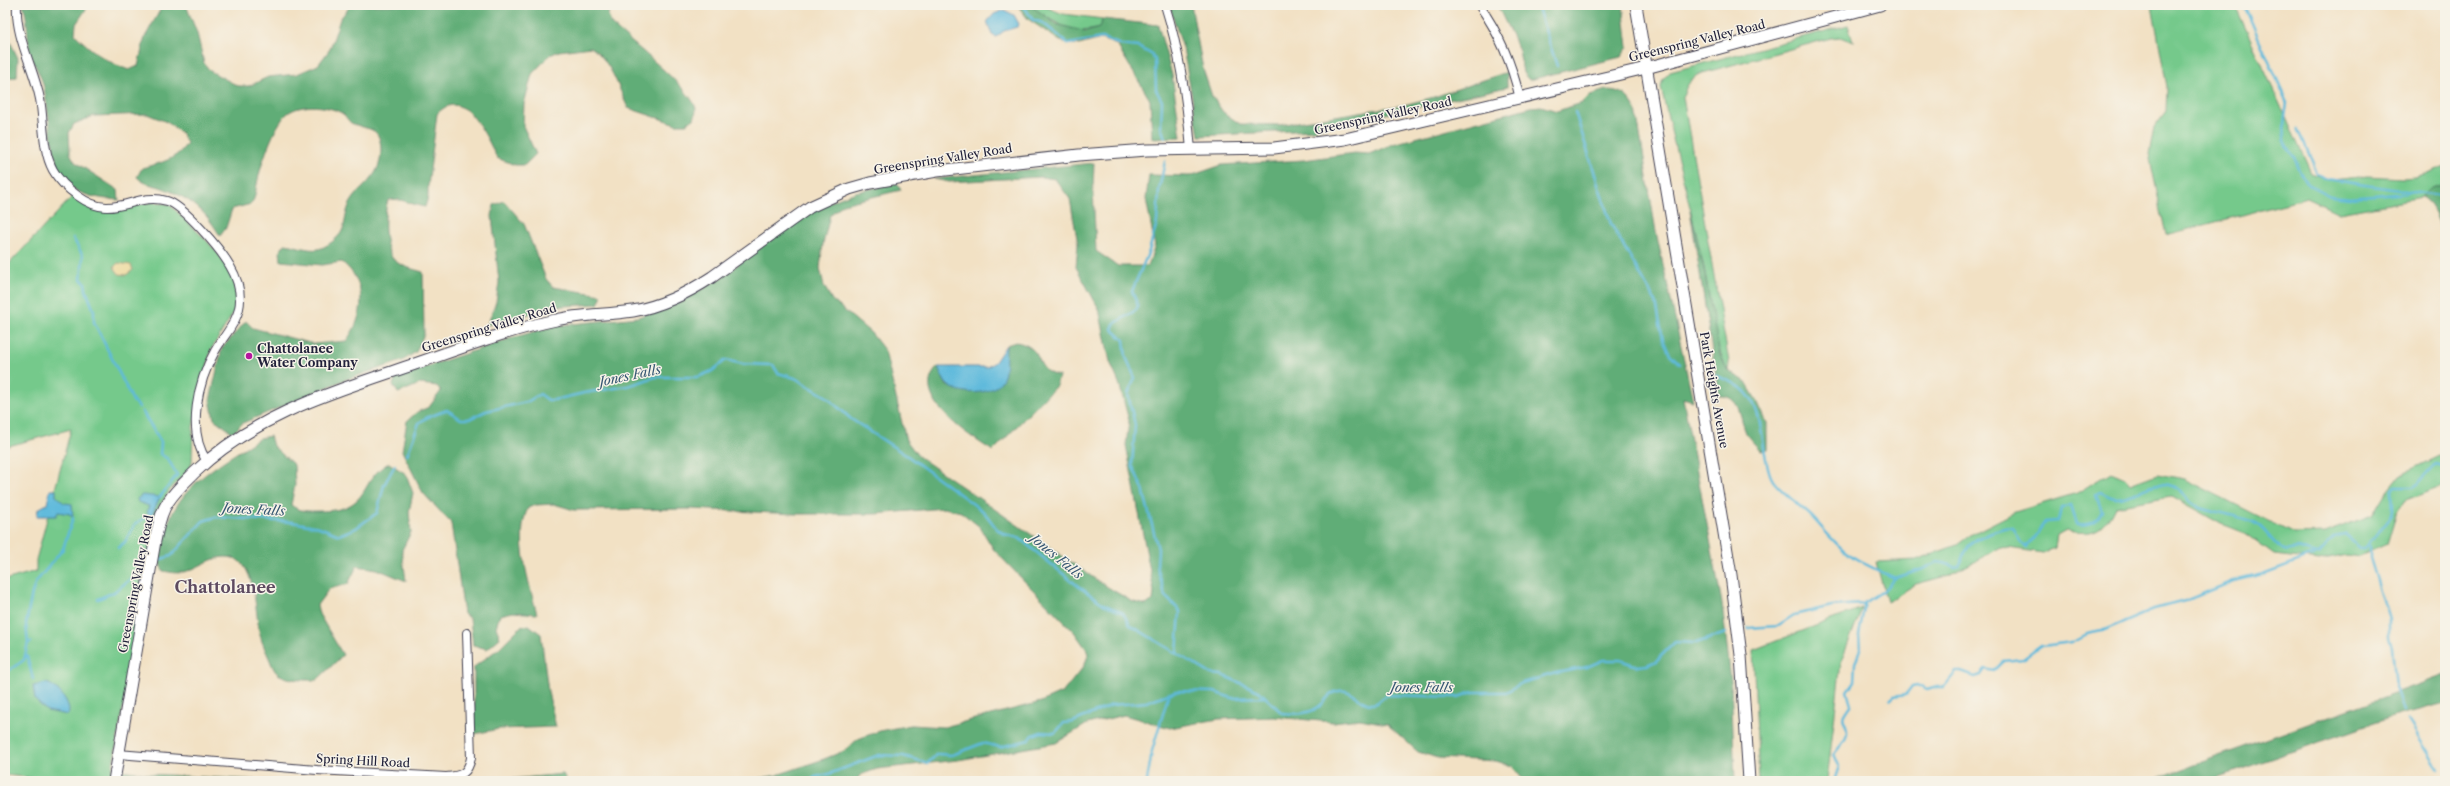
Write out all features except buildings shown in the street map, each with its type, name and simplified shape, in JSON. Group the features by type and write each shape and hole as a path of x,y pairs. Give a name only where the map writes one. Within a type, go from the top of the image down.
{"main road":[{"name":"Park Heights Avenue","path":"1636,5 1731,575 1741,654 1749,781"},
{"name":"Greenspring Valley Road","path":"114,781 159,522 168,502 206,461 256,426 294,408 390,373 534,325 574,316 638,310 681,296 712,277 794,217 824,200 849,189 937,171 1106,152 1274,148 1345,139 1520,99 1646,68 1880,5"}],"street":[{"path":"17,5 20,33 40,98 48,156 52,169 61,183 84,200 101,207 119,206 152,199 169,202 210,238 230,266 237,281 240,301 235,321 214,353 205,374 197,408 198,440 201,452 206,461"},
{"path":"1165,5 1181,64 1186,96 1190,150"},
{"path":"1479,5 1506,50 1513,70 1520,99"},
{"name":"Spring Hill Road","path":"118,754 317,770 446,777 462,775 469,768 471,758 467,633"}],"green space":[{"path":"23,5 89,5 76,24 75,34 100,55 114,64 129,70 138,66 145,37 163,5 186,5 197,33 204,63 210,71 238,86 249,86 268,77 297,74 318,65 330,49 340,19 351,5 612,5 608,14 611,24 659,65 684,90 692,101 696,109 696,113 694,119 686,124 676,124 628,108 609,67 604,59 591,47 559,51 550,55 532,74 524,104 523,126 536,154 525,165 515,165 497,158 481,127 473,117 465,109 456,105 447,106 437,114 428,197 425,207 402,200 393,199 388,200 386,206 385,231 390,255 400,264 423,272 424,334 416,352 402,361 344,380 243,423 233,433 214,419 210,400 222,348 246,321 253,328 314,344 346,341 352,332 360,311 361,300 360,289 350,270 342,262 322,265 281,261 280,251 285,244 306,249 318,249 328,245 338,237 343,228 351,202 370,180 380,161 381,152 379,137 373,130 351,123 343,114 331,109 316,106 300,108 288,113 278,126 268,146 261,167 253,202 251,204 232,209 226,228 220,236 209,219 197,207 183,197 161,187 144,182 137,177 142,168 168,160 183,149 187,143 182,134 167,122 147,114 94,116 74,124 69,133 70,153 75,162 118,190 119,200 98,198 83,194 70,187 65,182 57,164 43,84 30,52 27,20"},
{"path":"1017,5 1030,5 1056,24 1086,32 1099,28 1103,19 1158,25 1172,75 1181,137 1152,138 1150,100 1117,45 1101,39 1079,45 1060,41 1028,19"},
{"path":"1030,5 1041,5 1063,14 1103,19 1099,28 1089,30 1071,29 1062,26"},
{"path":"1169,5 1191,5 1203,69 1212,96 1223,112 1240,124 1279,125 1404,105 1434,97 1507,72 1507,87 1313,130 1199,136 1183,48"},
{"path":"1497,5 1623,5 1628,47 1621,57 1529,80 1523,73 1519,50"},
{"path":"2152,5 2235,5 2311,173 2331,180 2367,176 2403,178 2416,177 2445,166 2445,184 2432,188 2422,198 2339,213 2307,198 2166,235 2149,154 2154,127 2166,111 2167,87"},
{"path":"1848,25 1853,42 1840,37 1831,38 1699,74 1690,81 1684,93 1683,97 1729,362 1728,371 1715,334 1704,268 1694,222 1661,87 1663,79 1670,72"},
{"path":"5,31 18,58 17,77 5,78"},
{"path":"1606,90 1616,91 1624,95 1631,101 1636,110 1656,232 1693,401 1683,398 1722,603 1731,681 1735,781 1524,781 1512,766 1496,761 1438,758 1418,752 1387,724 1360,719 1333,722 1274,717 1218,719 1170,728 1124,715 1087,724 1056,743 958,760 877,769 860,775 856,781 745,781 777,775 824,759 844,751 858,739 879,731 911,725 944,727 1041,702 1063,692 1084,666 1089,653 1075,633 994,550 980,527 961,512 944,508 876,514 796,514 691,509 574,510 554,504 535,505 528,508 522,532 524,560 537,614 513,612 500,615 496,627 500,638 487,649 473,645 470,619 464,614 451,523 423,493 402,451 407,421 417,412 429,407 441,391 437,386 420,384 398,393 393,385 396,377 512,338 554,326 638,317 680,302 724,276 770,238 822,205 856,192 897,183 901,190 843,204 830,215 823,244 820,268 824,286 832,300 871,333 885,351 906,440 918,456 1101,583 1131,601 1146,605 1153,600 1154,592 1126,445 1129,421 1119,383 1110,362 1099,309 1076,267 1078,244 1070,199 1055,179 1041,177 949,182 934,179 1094,163 1093,189 1096,251 1118,266 1148,266 1155,246 1146,199 1149,175 1190,176 1222,165 1304,160 1354,153 1369,154 1393,144 1531,107 1541,106 1557,111 1582,103 1590,95"},
{"path":"2445,184 2445,260 2437,217 2433,209 2422,198 2432,188"},
{"path":"73,196 94,209 106,211 152,202 169,204 207,241 220,256 235,282 237,300 235,310 211,350 193,427 192,462 190,468 170,490 158,509 110,781 62,781 5,775 5,580 36,571 36,560 71,429 5,447 5,268"},
{"path":"504,201 524,224 546,279 553,287 602,295 598,304 547,307 518,318 487,325 496,302 499,282 492,216 494,205"},
{"path":"1690,210 1704,269 1720,355 1728,371 1745,381 1758,403 1767,423 1767,449 1760,450 1748,437 1744,429 1739,409 1732,399 1719,396"},
{"path":"1016,342 1026,345 1032,349 1045,369 1050,373 1059,376 1056,386 993,451 971,436 946,415 936,403 930,391 931,379 938,367 947,386 1004,376 1006,345"},
{"path":"270,436 273,446 294,465 295,485 291,505 298,509 304,511 337,510 349,506 363,493 379,470 389,463 406,474 413,493 409,512 411,532 402,550 406,581 377,569 357,566 348,584 329,589 317,605 319,614 343,655 317,680 292,679 278,674 275,671 260,635 251,580 247,570 241,563 233,558 226,557 214,559 190,570 176,573 163,571 159,562 166,531 172,514 189,490 211,470 223,462 260,438"},
{"path":"2442,455 2445,456 2445,486 2404,501 2396,514 2387,544 2360,556 2347,554 2319,560 2274,555 2244,533 2221,524 2171,496 2115,506 2111,515 2102,526 2096,530 2091,532 2066,531 2057,536 2055,548 2043,553 2001,547 1950,575 1916,584 1887,602 1876,562 1916,560 1957,545 1972,534 2015,512 2077,493 2111,472 2125,478 2130,484 2157,474 2185,479 2294,534 2324,533 2372,515 2384,495 2400,475"},
{"path":"1862,608 1841,662 1827,781 1759,781 1753,650"},
{"path":"529,625 541,634 548,692 556,727 499,729 474,734 474,667 498,649 520,627"},
{"path":"2445,675 2445,703 2389,718 2207,781 2149,781"},
{"path":"122,770 149,774 277,781 121,781"},
{"path":"563,774 567,781 492,781"}],"sand":[{"path":"118,263 131,265 133,270 126,275 119,274 114,267"}],"water":[{"path":"1004,10 1014,15 1019,24 1017,27 1004,31 996,37 992,35 987,22 994,14"},
{"path":"1006,345 1004,376 1000,383 987,391 971,393 955,389 946,383 938,367 987,367 995,362"},
{"path":"50,490 56,490 56,496 64,503 72,504 73,518 70,514 58,512 56,516 37,516 38,509 47,504"},
{"path":"142,495 160,497 152,515 149,515 147,511 149,506 138,502 137,499"},
{"path":"46,683 55,687 63,696 68,706 68,715 47,711 35,700 33,686"}],"waterway":[{"path":"1023,5 1033,20 1043,23 1069,44 1102,38 1121,45 1138,47 1151,54 1155,60 1156,90 1162,101 1161,127 1165,138"},
{"path":"1537,5 1557,66"},
{"path":"2244,5 2287,103 2284,124 2285,141 2308,184 2331,196 2350,198 2408,193"},
{"path":"1575,112 1611,224 1656,302 1663,340 1670,354 1680,364"},
{"path":"2298,128 2317,173 2326,179 2445,197"},
{"path":"1165,161 1159,190 1157,222 1149,251 1132,291 1138,306 1136,310 1114,324 1112,329 1124,340 1126,357 1135,378 1128,394 1135,425 1132,465 1143,489 1158,549 1157,566 1165,596 1180,611 1177,653"},
{"path":"73,238 83,256 81,279 85,283 94,311 94,321"},
{"path":"94,322 133,401 139,407"},
{"name":"Jones Falls","path":"407,455 419,423 426,418 447,410 461,419 469,419 486,411 527,402 540,394 548,400 554,400 584,393 628,386 655,377 698,377 712,371 726,360 743,364 773,365 778,373 795,378 827,397 851,419 909,457 984,512 997,529 1004,534 1019,538 1078,586 1105,605 1123,613 1130,625 1211,674 1222,675 1259,691 1282,713 1308,712 1318,708 1331,694 1339,691 1349,692 1368,704 1378,702 1387,695 1458,697 1473,692 1506,692 1522,683 1556,673 1587,667 1603,660 1620,660 1637,666 1647,665 1656,661 1675,642 1696,643 1726,633"},
{"path":"1715,376 1730,381 1741,388 1750,397 1759,419 1768,468 1774,482 1810,515 1846,552 1858,560 1895,578"},
{"path":"142,411 161,442"},
{"path":"160,497 177,475 168,459 160,454 161,443"},
{"name":"Jones Falls","path":"1748,628 1777,626 1794,615 1832,606 1863,604 1883,591 1895,578 1923,569 1937,562 1954,567 1959,566 1966,551 1974,541 1991,532 2003,528 2013,528 2021,543 2027,547 2045,522 2058,521 2061,507 2071,506 2077,524 2089,524 2098,518 2102,511 2096,494 2100,492 2110,497 2124,497 2157,484 2163,484 2175,488 2192,503 2202,508 2238,517 2257,524 2277,545 2284,549 2299,548 2314,554 2319,554 2334,537 2345,535 2360,548 2365,548 2392,515 2392,489 2395,487 2414,487 2435,464 2445,467"},
{"name":"Jones Falls","path":"155,561 171,556 203,521 216,517 292,522 319,527 339,535 356,528 377,513 384,485 395,465"},
{"path":"118,548 125,542 135,524 149,515"},
{"path":"28,643 26,624 32,593 36,582 63,549 73,518"},
{"path":"2370,545 2370,558 2389,619 2389,637 2392,648 2396,687 2404,711"},
{"path":"1891,700 1894,696 1906,694 1912,686 1917,685 1927,690 1937,687 1944,687 1956,672 1961,672 1975,677 1981,675 1985,669 1994,671 2004,661 2023,659 2041,646 2072,642 2087,634 2102,631 2154,609 2185,601 2234,581 2263,574 2314,555"},
{"name":"Jones Falls","path":"98,599 114,592 147,566"},
{"path":"1834,781 1839,766 1834,754 1847,736 1847,727 1843,717 1851,704 1847,691 1854,681 1855,663 1860,649 1859,635 1865,602"},
{"name":"Jones Falls","path":"5,673 24,660 28,643 31,642"},
{"path":"27,656 33,679"},
{"path":"810,781 815,777 829,774 879,755 903,756 928,763 937,754 952,755 983,743 1000,747 1029,740 1033,735 1041,732 1055,733 1064,723 1073,722 1112,705 1146,702 1176,691 1214,692 1232,698 1265,697"},
{"path":"1147,781 1152,751 1169,693"},
{"path":"2408,720 2439,769"}],"place":[{"name":"Chattolanee Water Company","path":"249,356"}],"district":[{"name":"Chattolanee","path":"225,587"}]}
